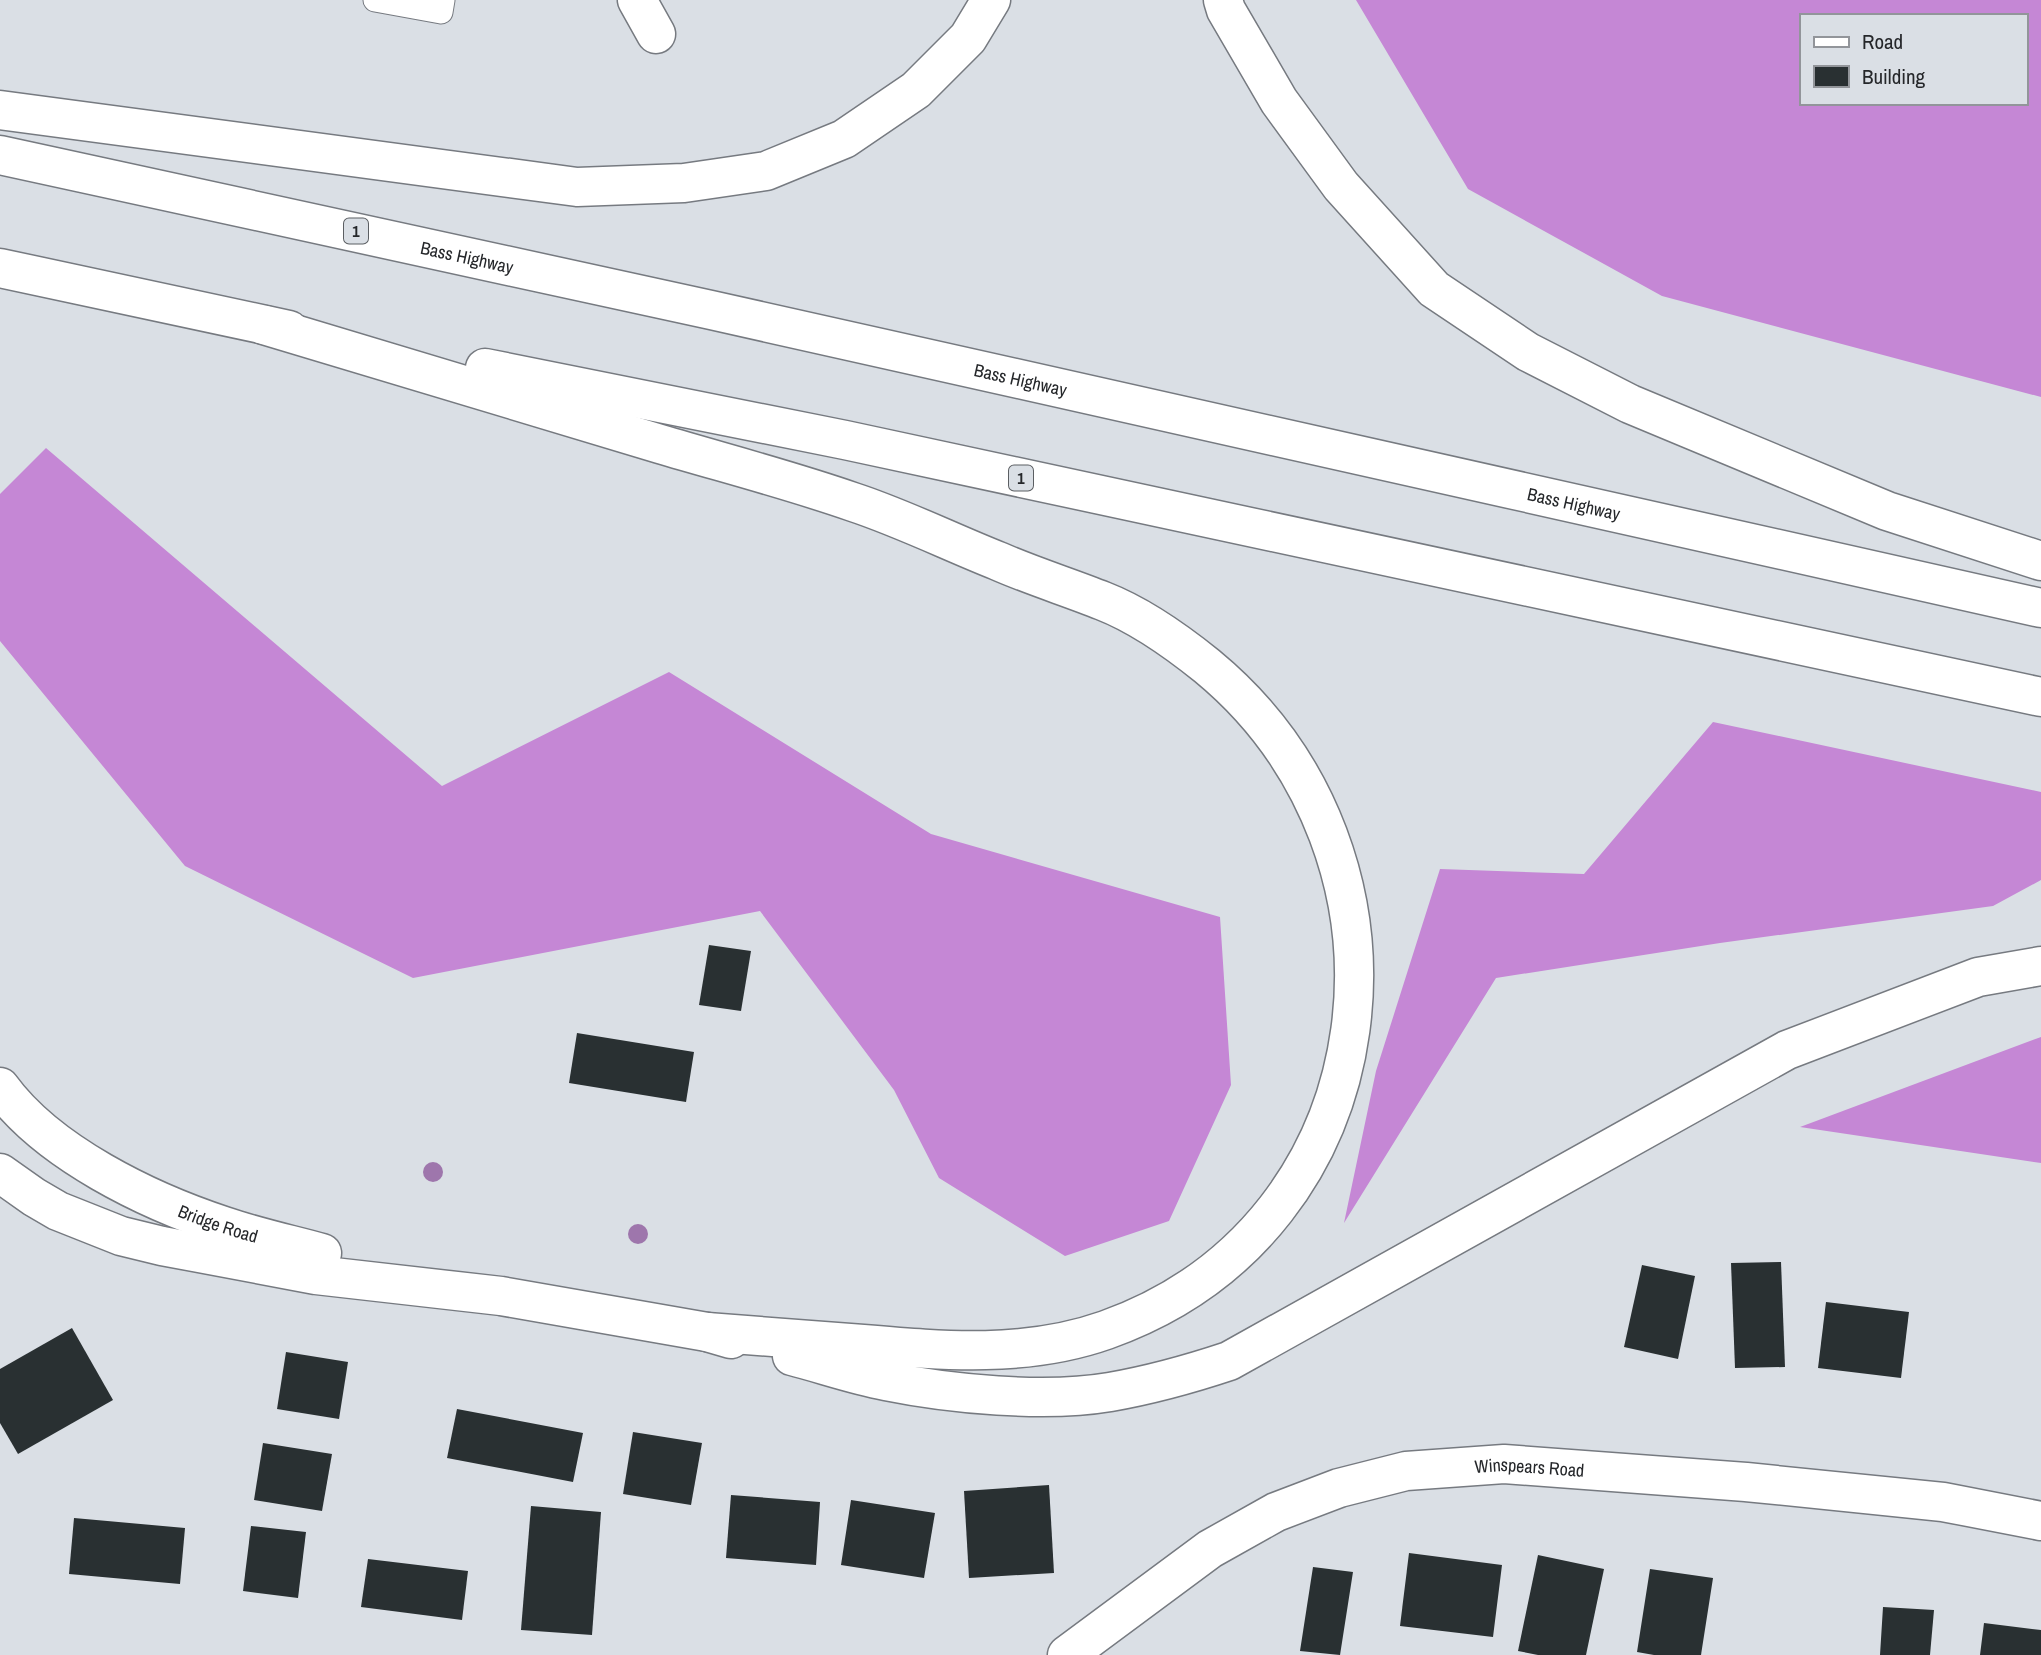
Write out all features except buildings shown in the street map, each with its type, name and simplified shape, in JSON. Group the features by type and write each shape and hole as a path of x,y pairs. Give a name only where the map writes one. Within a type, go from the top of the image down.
{"main road":[{"path":"637,0 656,34"},
{"path":"0,110 577,187 684,183 766,171 844,139 916,90 968,38 991,0"},
{"path":"1223,0 1226,10 1279,101 1333,176 1434,289 1528,352 1630,404 1887,511 2041,561"},
{"name":"Bass Highway","path":"0,155 724,313 2041,608"},
{"name":"1","path":"0,268 264,325 845,440 2041,697"},
{"path":"264,325 857,503 1026,573 1108,603 1163,634 1243,698 1276,737 1304,782 1327,827 1343,877 1352,928 1354,986 1351,1030 1341,1081 1319,1139 1297,1180 1245,1244 1212,1272 1177,1296 1102,1332 1009,1349 961,1352 707,1332"},
{"path":"707,1332 883,1381 946,1391 1059,1396 1108,1392 1183,1376 1229,1361 1787,1050 1978,977 2041,967"},
{"name":"Bridge Road","path":"4,1109 103,1172 223,1226 445,1288"},
{"name":"Bridge Road","path":"0,1173 34,1198 58,1211 121,1236 162,1246 316,1275 445,1288 707,1332"},
{"name":"Winspears Road","path":"1067,1655 1210,1549 1276,1512 1339,1488 1406,1471 1504,1464 1746,1482 1942,1502 2041,1521"}],"lane":[{"path":"375,0 441,12 443,0"}],"shaded area":[{"path":"1356,0 2041,0 2041,397 1662,296 1468,189"},
{"path":"46,448 442,786 669,672 931,834 1220,917 1231,1085 1169,1221 1065,1256 939,1178 894,1090 760,911 413,978 185,866 0,641 0,494"},
{"path":"1713,722 2041,792 2041,880 1993,906 1720,943 1496,978 1344,1223 1376,1071 1440,869 1584,874"},
{"path":"2041,1037 2041,1163 1800,1127"}]}
